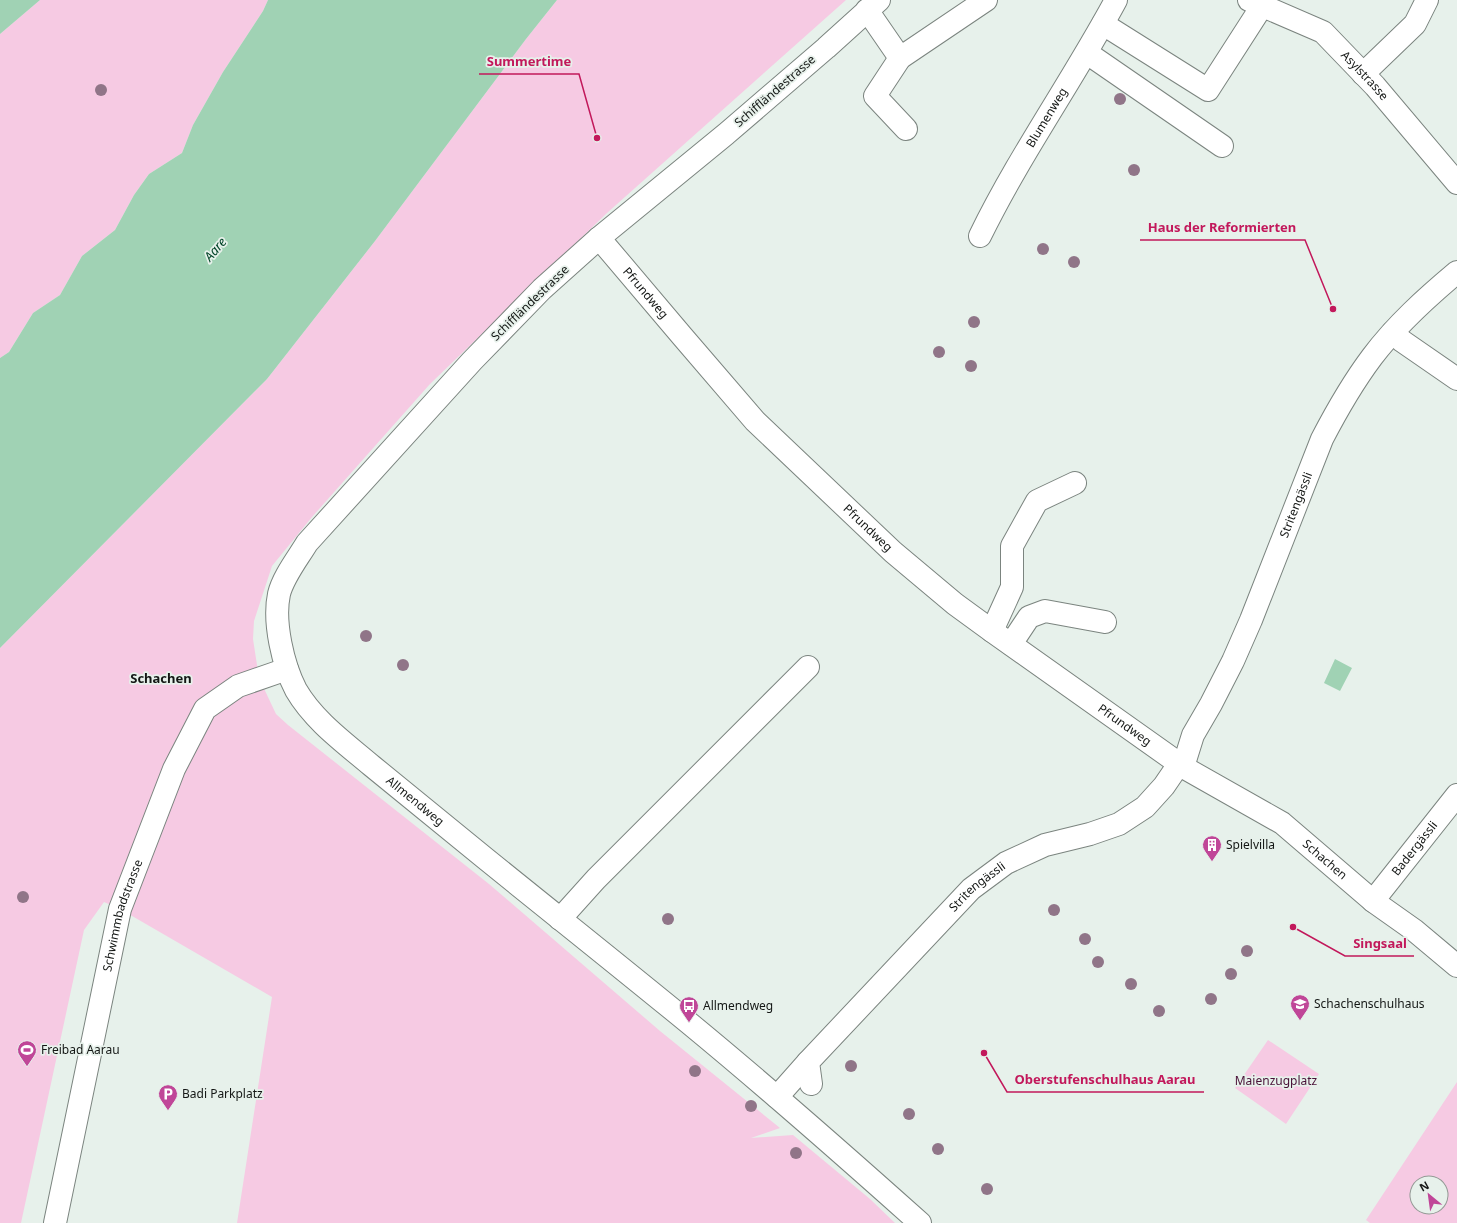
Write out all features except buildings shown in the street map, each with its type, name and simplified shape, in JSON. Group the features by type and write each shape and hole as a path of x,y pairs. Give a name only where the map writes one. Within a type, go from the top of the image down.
{"street":[{"path":"906,129 875,96 900,58 986,0"},
{"name":"Blumenweg","path":"980,236 1001,194 1087,53 1116,0"},
{"path":"1363,74 1415,24 1427,0"},
{"path":"1103,24 1208,90 1256,3"},
{"name":"Asylstrasse","path":"1256,3 1323,32 1375,86 1457,183"},
{"path":"873,5 900,58"},
{"name":"Schiffländestrasse","path":"287,669 277,622 279,594 291,568 307,543 329,518 472,361 542,289 599,238 726,134 826,48 873,5"},
{"path":"1087,53 1222,146"},
{"name":"Pfrundweg","path":"599,238 755,421 893,552 955,604 1181,766"},
{"name":"Stritengässli","path":"777,1097 808,1062 972,889 1006,864 1044,845 1090,834 1119,824 1145,807 1181,766 1192,735 1222,683 1251,620 1322,438 1333,418 1372,357 1393,332 1427,297 1457,272"},
{"path":"1393,332 1402,341 1457,379"},
{"path":"992,631 1012,587 1012,546 1037,501 1075,483"},
{"path":"1011,644 1029,617 1045,612 1105,622"},
{"path":"560,919 596,879 808,667"},
{"name":"Allmendweg","path":"287,669 298,692 313,714 335,735 689,1023 777,1097 920,1223"},
{"name":"Schwimmbadstrasse","path":"55,1223 120,909 174,768 205,709 238,686 287,669"},
{"name":"Schachen","path":"1181,766 1282,823 1373,901 1414,930 1457,966"},
{"name":"Badergässli","path":"1373,901 1457,795"},
{"path":"808,1062 811,1084"}],"green space":[{"path":"40,0 268,0 263,11 223,72 193,125 182,153 149,174 134,195 115,230 82,256 60,295 33,313 9,352 0,358 0,34"},
{"path":"557,0 846,0 607,213 430,384 312,517 272,566 254,621 253,639 259,678 276,714 288,725 489,884 660,1031 780,1128 751,1138 793,1135 870,1199 895,1223 237,1223 272,997 120,909 104,902 84,930 21,1223 0,1223 0,648 267,379 375,241 526,39"},
{"name":"Maienzugplatz","path":"1268,1040 1319,1074 1286,1124 1235,1088"},
{"path":"1457,1082 1457,1223 1370,1223 1366,1220"}],"water":[{"path":"0,0 40,0 0,34"},
{"name":"Aare","path":"268,0 557,0 526,39 375,241 267,379 0,648 0,358 9,352 33,313 60,295 82,256 115,230 134,195 149,174 182,153 193,125 223,72 263,11"},
{"path":"1335,659 1352,668 1340,691 1324,683"}],"place":[{"name":"Summertime","path":"597,138"},
{"name":"Haus der Reformierten","path":"1333,309"},
{"name":"Spielvilla","path":"1212,862"},
{"name":"Singsaal","path":"1293,927"},
{"name":"Schachenschulhaus","path":"1300,1021"},
{"name":"Allmendweg","path":"689,1023"},
{"name":"Oberstufenschulhaus Aarau","path":"984,1053"},
{"name":"Freibad Aarau","path":"27,1067"},
{"name":"Badi Parkplatz","path":"168,1111"}],"district":[{"name":"Schachen","path":"161,678"}]}
